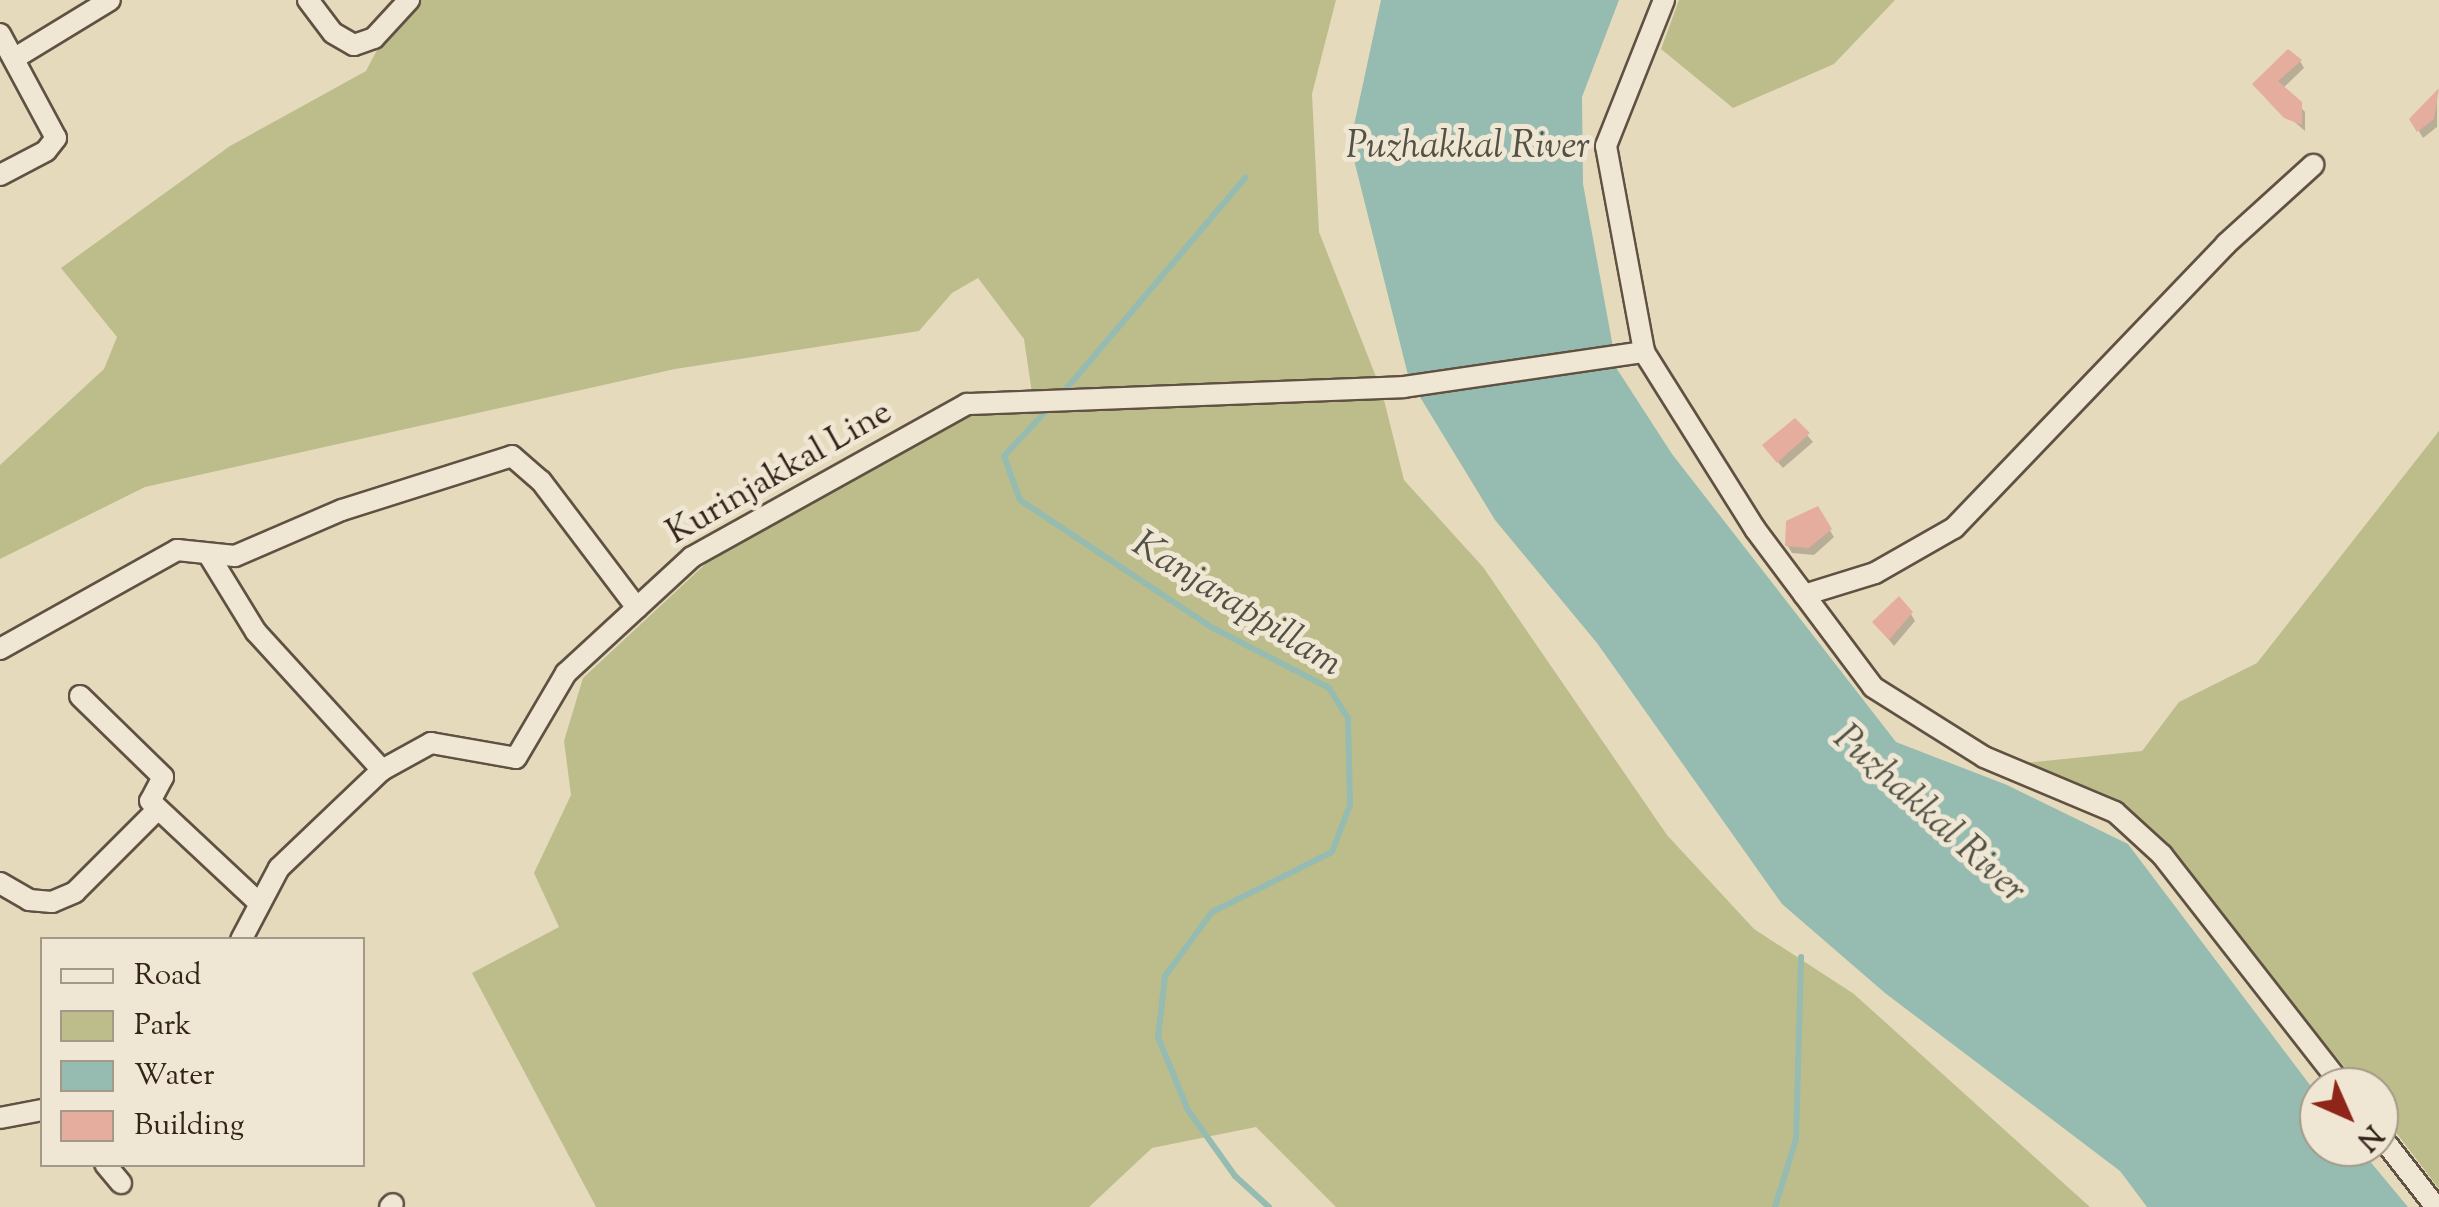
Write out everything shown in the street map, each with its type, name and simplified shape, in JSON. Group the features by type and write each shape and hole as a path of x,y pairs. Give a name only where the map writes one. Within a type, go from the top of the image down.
{"street":[{"path":"15,58 110,0"},
{"path":"308,0 333,33 354,45 374,38 409,0"},
{"path":"1664,0 1606,146 1644,352 1804,595 1873,687 1984,757 2115,812 2162,855 2326,1067"},
{"path":"0,34 56,138 46,151 0,176"},
{"path":"1804,595 1874,573 1954,528 2226,244 2313,165"},
{"name":"Kurinjakkal Line","path":"243,937 255,923 260,903 279,868 382,770 430,743 516,758 566,673 692,557 967,404 1404,386 1644,352"},
{"path":"210,557 234,556 342,510 512,456 541,481 637,608"},
{"path":"0,649 177,550 198,548 210,557 256,632 382,770"},
{"path":"80,696 163,777 150,801 260,903"},
{"path":"0,882 29,900 52,902 75,892 158,809"},
{"path":"0,1118 40,1110"},
{"path":"2399,1160 2436,1207"},
{"path":"108,1167 121,1184"}],"green space":[{"path":"403,0 1336,0 1312,94 1319,232 1382,392 1404,480 1483,567 1667,835 1754,929 1854,994 2090,1207 1336,1207 1256,1127 1152,1148 1089,1207 596,1207 472,973 559,927 534,873 571,795 564,741 583,678 716,554 973,408 1034,407 1024,339 978,278 952,293 919,331 675,369 145,487 0,559 0,465 104,369 117,337 61,268 230,146 366,71"},
{"path":"1679,0 1895,0 1834,64 1733,108 1661,49"},
{"path":"2439,431 2439,1189 2399,1136 2399,1067 2345,1067 2153,833 2097,795 2024,763 2142,751 2179,702 2257,663"}],"water":[{"name":"Puzhakkal River","path":"1381,0 1619,0 1582,97 1583,184 1617,369 1672,454 1896,742 2007,785 2128,844 2299,1071 2299,1167 2375,1167 2408,1207 2147,1207 2120,1171 1885,993 1782,904 1597,643 1495,520 1409,379 1350,144"}],"building":[{"path":"2288,49 2302,60 2278,81 2302,102 2302,125 2284,118 2252,84"},
{"path":"2439,88 2434,119 2417,132 2409,119"},
{"path":"1795,418 1810,433 1777,463 1762,445"},
{"path":"1818,506 1832,529 1809,548 1785,546 1786,521"},
{"path":"1899,596 1913,612 1889,640 1872,622"}],"waterway":[{"name":"Kanjarappillam","path":"1061,395 1245,178"},
{"name":"Kanjarappillam","path":"1049,408 1004,456 1020,500 1211,627 1329,688 1348,718 1350,805 1332,852 1212,912 1165,976 1158,1037 1188,1110 1235,1176 1269,1207"},
{"path":"1775,1207 1796,1139 1801,957"}]}
